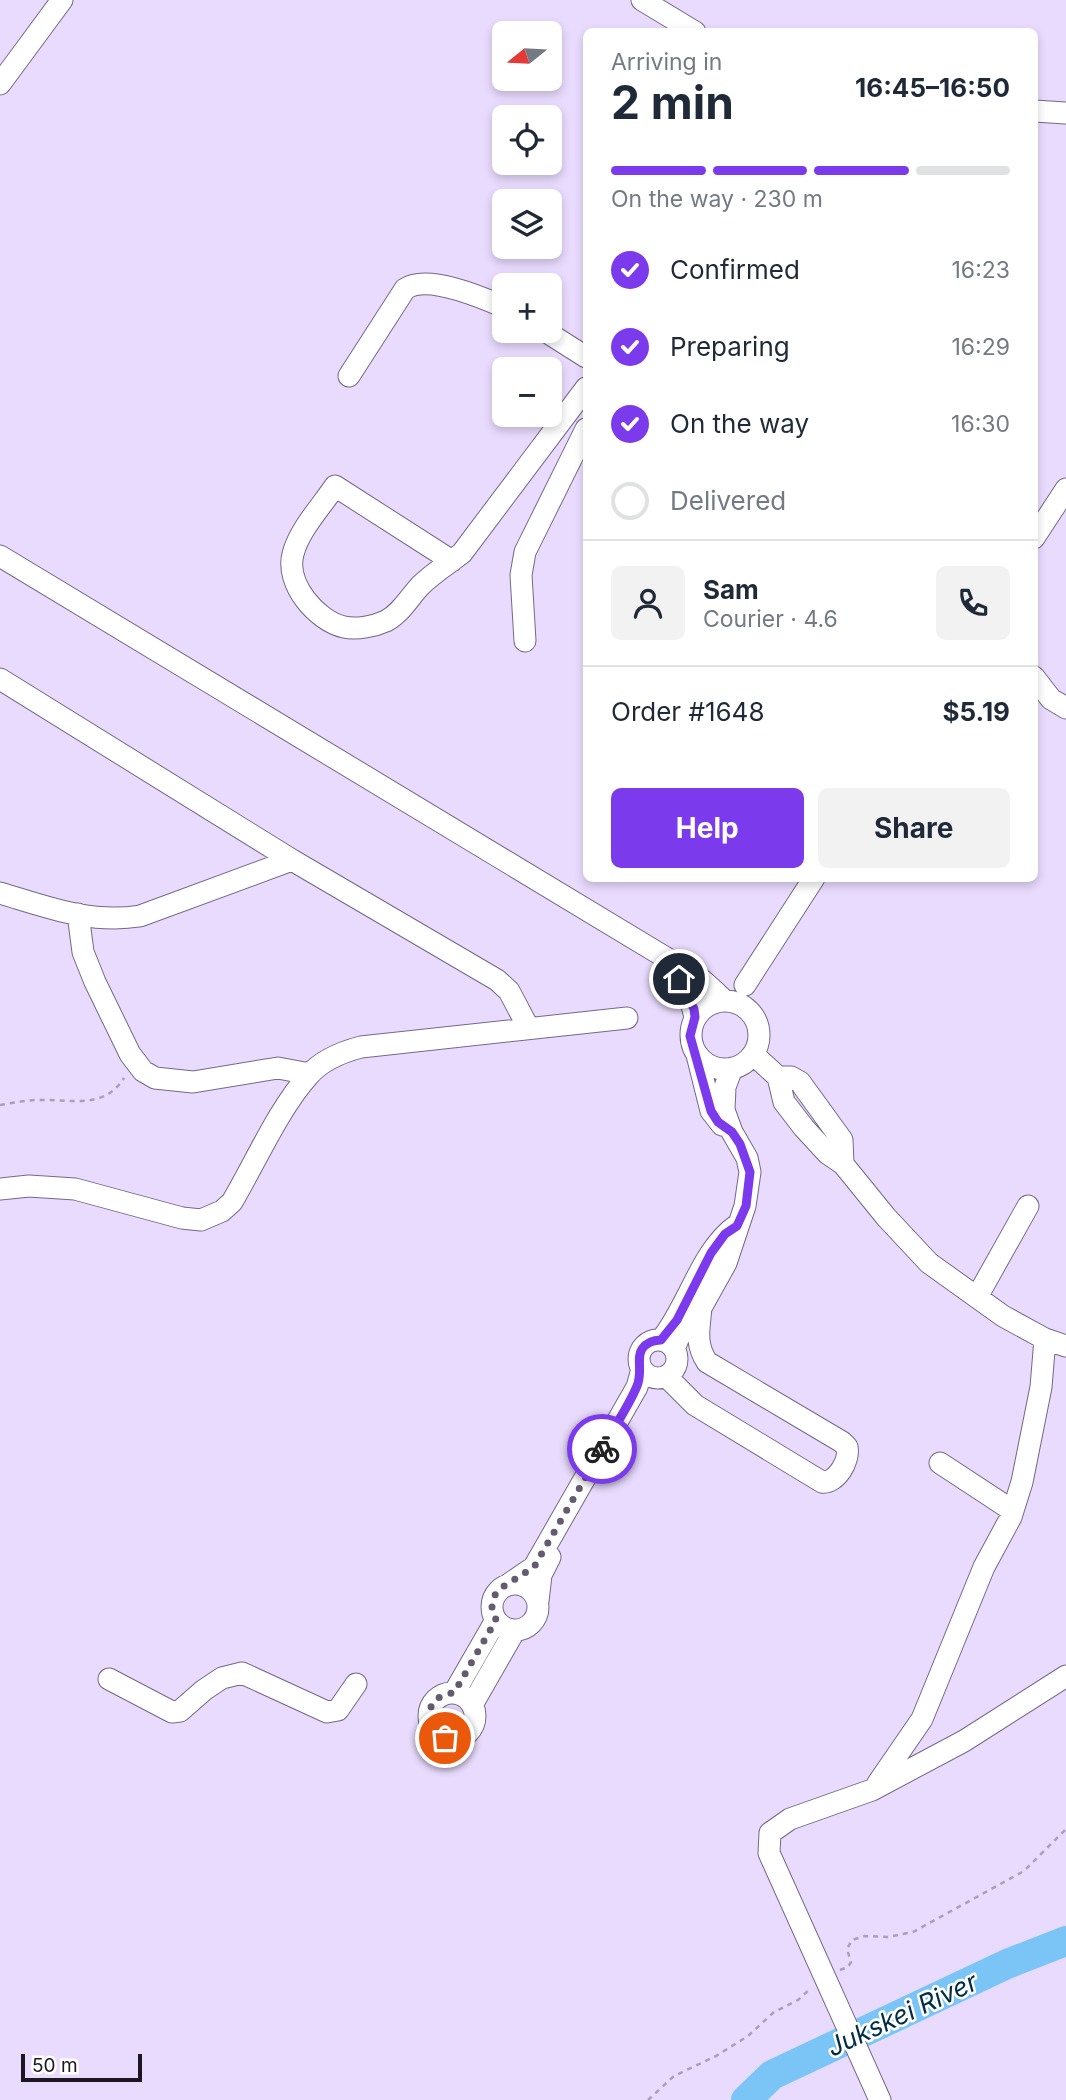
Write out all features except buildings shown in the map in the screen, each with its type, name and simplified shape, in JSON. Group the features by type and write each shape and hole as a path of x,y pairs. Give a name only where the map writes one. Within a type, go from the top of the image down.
{"street":[{"path":"0,84 62,0"},
{"path":"642,0 688,28"},
{"path":"1038,111 1066,113"},
{"path":"349,376 409,286 432,284 447,287 492,303"},
{"path":"562,342 583,355"},
{"path":"452,561 335,486 300,537 292,556 292,569 304,599 318,614 344,627 366,627 387,620 400,611 420,586 452,561 462,553 583,392"},
{"path":"524,641 521,575 525,552 583,435"},
{"path":"1038,527 1066,489"},
{"path":"0,556 696,974 724,1000"},
{"path":"0,679 292,860 497,979 509,991 528,1027"},
{"path":"1038,682 1051,699 1066,708"},
{"path":"0,893 78,915 118,920 140,916 292,860"},
{"path":"745,985 811,882"},
{"path":"78,915 83,952 95,982 135,1060 144,1071 155,1078 193,1082 278,1068 310,1074"},
{"path":"668,959 690,998 695,1017"},
{"path":"697,1055 712,1067 732,1069 744,1063 753,1054 759,1034 752,1013 734,1001 724,1000 703,1008 695,1017 690,1036 711,1111 718,1122 732,1132"},
{"path":"0,1189 29,1186 75,1189 182,1218 201,1220 211,1217 232,1202 284,1111 310,1074 343,1052 361,1047 528,1027 627,1018"},
{"path":"753,1054 778,1076 784,1102 827,1153 843,1164 886,1217 929,1263 1003,1316 1045,1339 1066,1346"},
{"path":"670,1347 683,1327 701,1308 726,1263 746,1206 750,1172 747,1158 732,1132 724,1110 723,1099 732,1069"},
{"path":"977,1297 1028,1206"},
{"path":"655,1374 543,1569 536,1619 527,1627 506,1625 493,1613 493,1601 499,1590 534,1567 637,1387 655,1374 675,1365 670,1347 677,1320 711,1253 725,1234 737,1226"},
{"path":"701,1308 698,1341 707,1362"},
{"path":"873,1790 922,1719 984,1567 1013,1511 1022,1482 1041,1387 1045,1339"},
{"path":"651,1341 670,1347 707,1362 845,1444 848,1457 835,1479 822,1482 695,1405 639,1358 643,1348 651,1341"},
{"path":"940,1463 1013,1511"},
{"path":"509,1584 527,1586 538,1601"},
{"path":"454,1693 506,1625"},
{"path":"472,1705 506,1625"},
{"path":"108,1679 173,1712 180,1711 222,1678 242,1673 327,1712 338,1710 356,1684"},
{"path":"879,2097 769,1853 770,1833 789,1819 873,1790 964,1741 1066,1676"},
{"path":"454,1693 466,1697 472,1705 475,1720 468,1733 455,1739 440,1736 430,1725 429,1710 437,1698 454,1693"}],"path":[{"path":"0,1105 38,1100 93,1100 116,1091 135,1060"},
{"path":"648,2100 674,2076 716,2056 748,2036 774,2012 798,2000 825,1975 848,1967 851,1962 847,1949 852,1940 865,1936 888,1937 913,1932 1024,1871 1066,1829"}],"waterway":[{"name":"Jukskei River","path":"746,2100 772,2075 1007,1964 1066,1941"}],"way so far":[{"path":"445,1738 436,1733 430,1725 431,1706 437,1698 446,1693 454,1693 496,1620 492,1607 495,1595 534,1567 602,1449"}],"route":[{"path":"602,1449 637,1387 642,1368 640,1353 646,1344 661,1340 672,1327 711,1253 725,1234 737,1226 746,1206 750,1172 747,1158 732,1132 718,1122 711,1111 690,1036 695,1017 694,1009 679,979"}]}
